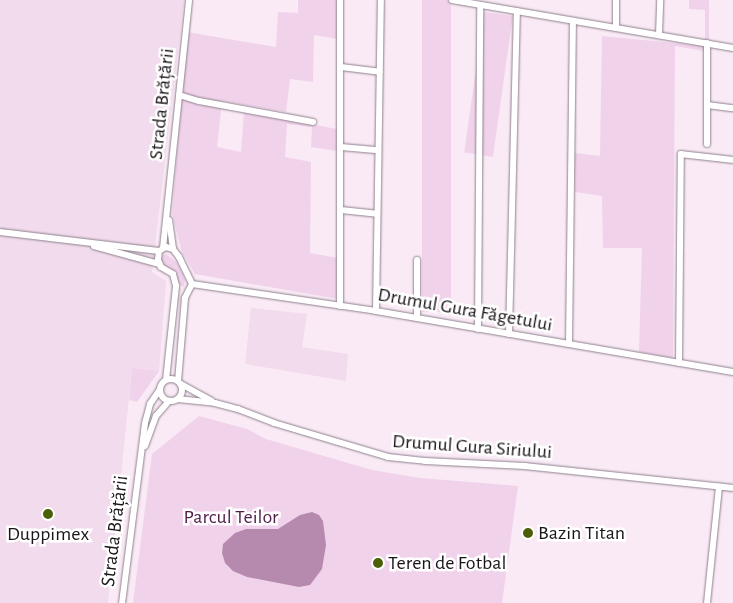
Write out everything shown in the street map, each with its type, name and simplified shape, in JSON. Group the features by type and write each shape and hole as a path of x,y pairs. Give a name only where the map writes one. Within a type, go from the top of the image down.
{"street":[{"name":"Strada Brățării","path":"159,264 157,256 161,249 168,211 188,0"},
{"path":"340,0 340,306"},
{"path":"376,311 381,0"},
{"path":"452,0 483,3 517,11 733,48"},
{"path":"616,0 616,28"},
{"path":"659,35 660,0"},
{"path":"478,329 483,3"},
{"path":"509,334 517,11"},
{"path":"569,344 573,21"},
{"path":"707,43 707,144"},
{"path":"341,67 380,72"},
{"path":"179,95 199,102 313,122"},
{"path":"707,105 733,108"},
{"path":"341,147 378,150"},
{"path":"679,363 681,154 733,160"},
{"path":"341,210 377,214"},
{"name":"Strada Brățării","path":"168,211 173,249"},
{"path":"0,232 74,241 173,249 186,268 192,284 187,290 179,383 182,394 178,399 169,401 163,398 160,389 166,380 176,286 172,272 159,264 74,241"},
{"path":"417,260 417,318"},
{"name":"Drumul Gura Făgetului","path":"192,284 376,311 733,372"},
{"path":"176,286 180,290 187,290"},
{"path":"166,380 179,383"},
{"name":"Drumul Gura Siriului","path":"179,383 216,403 388,458 525,466 733,488"},
{"name":"Strada Brățării","path":"122,603 146,416 152,400 160,389"},
{"name":"Drumul Gura Siriului","path":"178,399 216,403"},
{"name":"Strada Brățării","path":"140,464 156,416 169,401"},
{"path":"707,603 719,487"}],"shaded area":[{"path":"0,0 184,0 152,272 166,281 159,371 132,368 108,603 0,603"},
{"path":"251,308 307,314 302,347 348,354 346,381 245,364"},
{"path":"312,512 319,515 323,521 326,545 322,569 310,585 299,587 247,577 233,571 225,563 222,553 223,544 235,533 246,529 278,529 300,515"}],"green space":[{"path":"298,0 338,0 338,39 314,35 313,82 290,79 286,112 222,101 217,147 241,152 244,112 337,129 337,151 311,147 312,127 287,124 285,157 311,162 310,253 338,258 338,299 195,274 182,252 172,214 187,32 276,47 278,12 298,13"},
{"path":"422,0 451,0 451,312 422,312"},
{"path":"689,0 709,0 709,52 675,46 673,358 639,352 642,248 603,248 602,196 575,192 575,153 600,156 602,36 705,46 705,10 689,9"},
{"path":"484,12 513,16 493,157 464,153"},
{"path":"166,254 176,262 182,272 185,280 184,287 180,285 174,271 165,267 161,262 162,256"},
{"path":"132,368 159,371 137,402 129,400"},
{"name":"Parcul Teilor","path":"199,416 247,429 266,439 372,470 420,478 518,486 502,603 133,603 152,454"}],"place":[{"name":"Duppimex","path":"48,514"},
{"name":"Bazin Titan","path":"528,533"},
{"name":"Teren de Fotbal","path":"378,563"}]}
